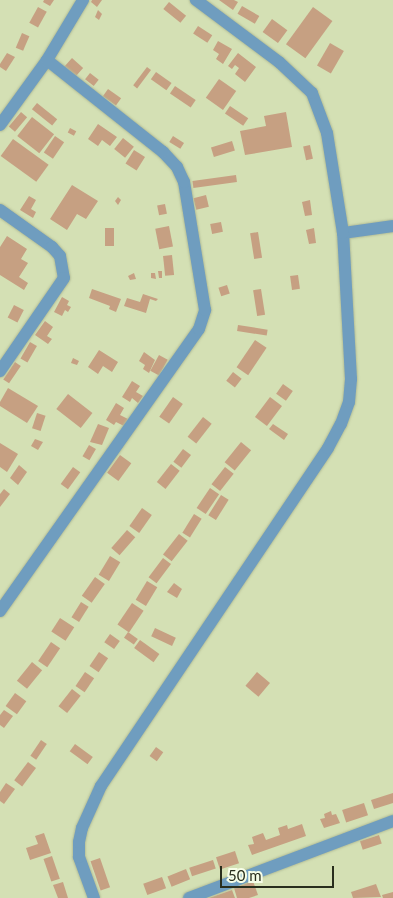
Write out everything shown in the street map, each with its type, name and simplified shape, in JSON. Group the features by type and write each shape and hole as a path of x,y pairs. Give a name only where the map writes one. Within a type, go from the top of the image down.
{"street":[{"path":"0,125 47,60 83,0"},
{"path":"94,898 79,858 79,842 82,828 100,786 328,448 341,424 349,402 351,379 343,233 327,132 312,93 278,62 196,0"},
{"path":"0,611 199,330 205,310 184,182 177,167 163,152 47,60"},
{"path":"0,210 52,247 60,256 64,278 0,371"},
{"path":"343,233 393,226"},
{"path":"189,898 393,821"}],"building":[{"path":"44,0 54,0 50,6 43,2"},
{"path":"92,0 102,0 97,7 91,2"},
{"path":"219,0 234,0 238,2 233,10"},
{"path":"169,2 186,16 180,23 163,9"},
{"path":"242,6 259,16 255,24 238,14"},
{"path":"38,7 47,12 38,28 29,23"},
{"path":"313,7 332,21 305,58 286,44"},
{"path":"98,10 102,14 99,20 95,17"},
{"path":"272,19 287,30 278,43 263,32"},
{"path":"198,26 212,35 207,43 193,34"},
{"path":"22,33 29,36 23,51 16,48"},
{"path":"218,41 232,49 223,64 216,59 219,54 213,50"},
{"path":"330,43 344,51 331,74 317,66"},
{"path":"7,53 15,57 6,71 0,67 0,64"},
{"path":"238,53 256,67 245,82 235,74 239,68 235,65 232,69 228,66"},
{"path":"72,58 83,68 75,77 64,67"},
{"path":"147,67 151,70 137,88 133,85"},
{"path":"156,72 172,83 166,90 151,79"},
{"path":"90,73 99,80 94,86 85,79"},
{"path":"219,79 236,91 223,110 206,98"},
{"path":"175,86 196,100 191,107 170,93"},
{"path":"108,89 121,98 116,106 103,96"},
{"path":"37,103 57,119 52,126 32,109"},
{"path":"230,106 248,118 243,126 225,113"},
{"path":"21,112 27,117 15,132 9,127"},
{"path":"286,112 292,147 245,155 240,131 266,126 264,116"},
{"path":"32,117 54,134 39,153 17,136"},
{"path":"98,124 117,137 110,146 102,140 98,146 88,139"},
{"path":"70,128 76,131 74,136 68,132"},
{"path":"55,136 64,142 53,159 44,153"},
{"path":"173,136 184,143 180,149 169,142"},
{"path":"123,138 134,147 125,158 114,149"},
{"path":"13,139 49,165 36,182 1,156"},
{"path":"232,141 235,151 214,157 211,147"},
{"path":"310,145 313,159 306,160 303,146"},
{"path":"134,150 145,157 137,170 126,164"},
{"path":"236,175 237,182 193,188 192,181"},
{"path":"72,185 98,201 86,219 77,214 67,230 50,219"},
{"path":"206,195 209,207 196,210 193,198"},
{"path":"29,196 36,200 31,209 36,212 33,218 20,210"},
{"path":"118,197 121,200 118,205 115,201"},
{"path":"310,200 312,215 305,216 302,202"},
{"path":"165,204 167,214 159,215 157,206"},
{"path":"221,222 223,232 212,234 210,224"},
{"path":"169,226 173,247 159,249 155,229"},
{"path":"105,228 114,228 114,246 105,246"},
{"path":"314,228 316,243 309,244 306,230"},
{"path":"258,232 262,258 254,259 250,233"},
{"path":"7,236 27,249 21,259 28,263 19,277 28,283 24,290 0,275 0,247"},
{"path":"172,255 174,275 165,276 163,256"},
{"path":"158,271 162,271 162,278 159,278"},
{"path":"134,273 136,279 130,280 128,276"},
{"path":"151,273 155,273 156,279 151,278"},
{"path":"298,275 300,289 292,290 290,276"},
{"path":"227,285 230,294 221,296 218,288"},
{"path":"92,289 121,299 116,312 109,309 110,306 89,298"},
{"path":"261,289 265,315 257,316 253,290"},
{"path":"143,294 158,299 156,301 150,299 146,313 124,306 127,298 140,302"},
{"path":"62,297 69,301 67,305 71,307 68,312 65,310 62,316 54,312"},
{"path":"14,305 24,310 17,322 8,317"},
{"path":"45,321 53,327 47,336 52,339 48,344 35,335"},
{"path":"238,325 268,330 267,336 237,331"},
{"path":"255,340 267,348 248,375 237,367"},
{"path":"30,342 37,346 27,362 20,358"},
{"path":"99,350 118,362 112,372 103,366 98,374 88,367"},
{"path":"144,352 155,360 149,373 143,369 145,365 139,361"},
{"path":"159,355 168,360 159,376 150,371"},
{"path":"73,358 79,361 77,365 71,363"},
{"path":"15,362 21,366 9,383 3,379"},
{"path":"233,372 242,379 235,387 226,381"},
{"path":"132,381 140,386 136,392 143,396 138,403 132,398 130,402 122,397"},
{"path":"283,384 293,391 286,401 276,394"},
{"path":"8,388 38,406 27,423 0,406 0,402"},
{"path":"68,394 92,413 81,428 56,409"},
{"path":"173,397 183,404 169,424 159,417"},
{"path":"270,397 282,406 267,426 255,417"},
{"path":"116,403 124,408 120,415 128,419 124,426 116,422 114,425 106,420"},
{"path":"37,413 46,416 41,431 32,428"},
{"path":"203,417 212,424 196,443 188,437"},
{"path":"98,424 109,428 102,445 90,442"},
{"path":"273,424 288,434 284,440 269,429"},
{"path":"35,439 43,442 38,450 31,446"},
{"path":"241,442 251,450 235,470 225,462"},
{"path":"0,443 18,454 7,472 0,467"},
{"path":"89,445 96,449 89,460 82,456"},
{"path":"183,449 191,455 181,468 173,462"},
{"path":"120,455 131,463 118,481 107,473"},
{"path":"171,464 180,471 166,489 157,482"},
{"path":"19,465 27,472 18,485 10,478"},
{"path":"73,467 80,472 68,489 61,484"},
{"path":"225,467 234,474 220,491 211,484"},
{"path":"210,488 219,494 206,514 197,508"},
{"path":"4,489 10,494 0,507 0,494"},
{"path":"221,495 229,500 216,520 208,515"},
{"path":"142,508 152,515 139,533 129,526"},
{"path":"194,514 202,519 190,537 182,533"},
{"path":"127,530 135,537 120,555 111,548"},
{"path":"179,534 188,541 172,561 163,554"},
{"path":"110,556 120,562 109,581 99,575"},
{"path":"163,558 171,564 157,583 149,577"},
{"path":"95,577 105,584 92,603 82,596"},
{"path":"147,581 157,587 146,606 136,600"},
{"path":"174,583 182,589 177,598 167,592"},
{"path":"81,602 89,607 79,622 71,617"},
{"path":"132,603 144,611 129,632 117,625"},
{"path":"60,618 74,627 66,641 51,631"},
{"path":"155,628 176,638 172,646 151,636"},
{"path":"128,632 138,639 134,645 124,638"},
{"path":"110,634 120,641 114,649 104,642"},
{"path":"140,640 159,654 154,662 134,648"},
{"path":"51,642 60,648 47,667 38,661"},
{"path":"99,652 108,658 99,672 89,666"},
{"path":"32,662 42,670 27,689 17,681"},
{"path":"85,672 94,678 85,692 75,686"},
{"path":"257,672 270,683 258,697 245,686"},
{"path":"72,689 81,696 67,713 58,706"},
{"path":"15,693 26,701 17,714 6,706"},
{"path":"4,710 13,716 4,728 0,725 0,715"},
{"path":"41,740 47,744 36,760 30,756"},
{"path":"75,744 93,757 88,764 70,751"},
{"path":"156,747 163,752 157,761 150,756"},
{"path":"28,762 36,768 22,786 14,780"},
{"path":"6,783 15,789 4,804 0,801 0,792"},
{"path":"393,793 393,803 374,809 371,800"},
{"path":"364,803 368,815 346,822 342,810"},
{"path":"331,811 332,815 336,814 340,823 324,828 320,819 325,818 324,814"},
{"path":"302,824 306,836 252,855 248,845 254,844 252,837 263,833 266,840 280,835 278,828 287,825 288,829"},
{"path":"44,833 51,853 30,860 26,848 38,844 35,836"},
{"path":"379,835 382,844 363,850 360,841"},
{"path":"235,851 239,863 220,870 216,857"},
{"path":"52,856 60,879 51,882 43,859"},
{"path":"100,858 110,887 101,891 91,861"},
{"path":"213,860 216,869 192,876 189,868"},
{"path":"186,869 190,879 172,887 167,876"},
{"path":"162,877 166,888 147,895 143,884"},
{"path":"253,881 258,895 249,898 237,898 234,888"},
{"path":"63,882 68,898 58,898 53,885"},
{"path":"376,884 381,897 353,898 351,892"},
{"path":"232,890 235,898 209,898"},
{"path":"393,892 393,898 383,898 382,895"}]}
